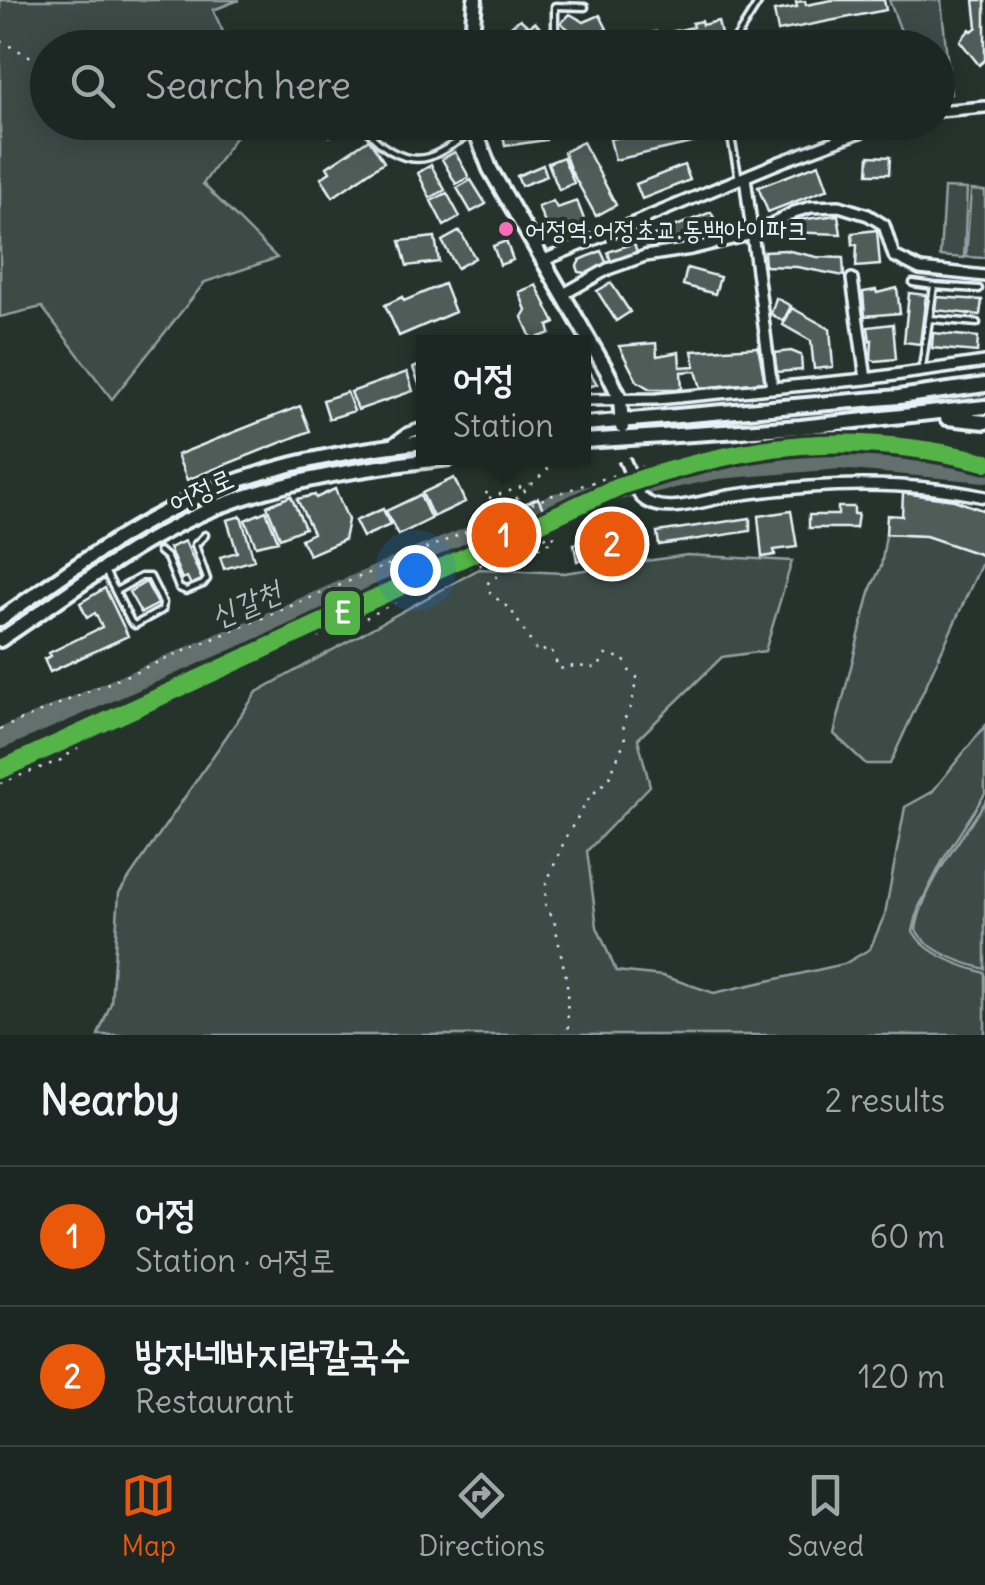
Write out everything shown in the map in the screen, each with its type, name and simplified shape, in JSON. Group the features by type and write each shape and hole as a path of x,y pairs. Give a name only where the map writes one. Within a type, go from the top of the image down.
{"main road":[{"path":"473,30 475,0"},
{"path":"479,140 490,169 585,335"},
{"path":"591,346 620,398 622,438"},
{"path":"591,423 900,397 985,385"},
{"path":"591,440 925,416 985,407"},
{"path":"925,416 985,422"},
{"name":"어정로","path":"0,620 124,535 230,482 290,463 416,443"},
{"name":"어정로","path":"0,640 134,552 214,508 256,493 366,468 416,462"},
{"path":"124,535 134,552"}],"street":[{"path":"955,110 985,107"},
{"path":"542,261 841,140"},
{"path":"742,178 772,388"},
{"path":"562,295 608,269 646,256 752,234 794,212 839,206 884,225 894,256 920,269 985,276"},
{"path":"852,279 866,380"},
{"path":"591,400 657,400 866,380 985,362"},
{"path":"390,446 416,430"},
{"path":"622,438 624,459 640,496 646,503 662,508 736,495 855,484 941,487 985,497"}],"lane":[{"path":"741,30 760,0"},
{"path":"555,30 555,6 585,7"},
{"path":"377,140 400,156 425,159 454,140"},
{"path":"732,140 742,178"},
{"path":"913,284 978,289"},
{"path":"922,373 934,286"},
{"path":"931,320 976,323"},
{"path":"159,551 167,558 179,588 186,591 203,584 206,578 195,546 204,535"},
{"path":"105,570 132,622 139,624 162,610 163,603 152,580 141,577 116,591"}],"path":[{"path":"0,42 30,57"},
{"path":"0,729 553,495 642,466 862,448 936,446 985,450"},
{"path":"468,530 486,512 517,498 549,468"},
{"path":"489,498 534,483"},
{"path":"486,492 496,516"},
{"path":"0,773 290,640 326,636 353,625 451,570 513,553 553,534 555,540 497,566 480,564"},
{"path":"510,548 513,553"},
{"path":"497,566 498,576 487,585 491,594 507,604 537,652 551,649 559,669 598,668 605,655 623,658 637,677 631,707 623,722 625,740 609,778 590,797 568,836 544,894 565,970 568,1035"},
{"path":"0,783 61,760 85,742 110,732 124,717"}],"shaded area":[{"path":"0,0 239,0 213,10 222,30 30,30 30,140 233,140 203,184 277,258 205,282 112,399 42,307 0,317"},
{"path":"889,0 941,0 944,30 901,30"},
{"path":"944,188 967,189 964,258 940,256"},
{"path":"971,190 985,191 985,258 966,257"},
{"path":"886,534 926,536 985,556 890,764 866,764 834,734 871,588 881,567"},
{"path":"687,555 792,561 765,651 722,657 638,739 650,786 587,851 597,927 616,971 663,976 714,993 844,964 870,949 885,914 905,807 932,792 985,726 985,794 944,858 919,907 913,931 935,953 985,973 985,1035 98,1035 111,1003 119,893 257,692 479,569 564,573"},
{"path":"985,802 985,969 937,950 916,930 934,880"}],"building":[{"path":"832,0 884,0 886,10 778,30 774,11 797,7 796,2 805,1 806,5"},
{"path":"974,0 985,0 985,60 979,65 960,41 977,27"},
{"path":"570,14 584,22 600,15 607,29 570,30 561,23"},
{"path":"520,19 529,27 535,22 542,30 508,30"},
{"path":"718,21 720,30 680,30 693,27 692,23"},
{"path":"368,140 384,162 333,197 321,178 330,172 327,167"},
{"path":"504,140 546,140 505,146"},
{"path":"610,140 705,140 615,160"},
{"path":"583,142 616,205 596,216 564,152"},
{"path":"455,152 469,177 456,184 442,159"},
{"path":"869,156 890,157 889,174 868,174"},
{"path":"563,157 574,183 559,190 548,163"},
{"path":"819,164 828,189 768,212 758,187"},
{"path":"431,165 445,190 430,198 418,173"},
{"path":"543,165 547,176 521,186 517,176"},
{"path":"684,165 690,180 642,199 636,184"},
{"path":"471,180 486,204 471,212 457,188"},
{"path":"447,193 460,217 444,226 431,201"},
{"path":"553,201 557,208 577,201 587,227 561,236 548,230 538,207"},
{"path":"711,212 714,218 708,220 712,229 692,240 679,245 646,246 644,239"},
{"path":"838,215 841,234 785,232 783,222"},
{"path":"877,230 880,265 856,267 857,245 853,245 852,233"},
{"path":"460,231 475,258 457,268 442,241"},
{"path":"435,237 439,262 407,266 400,241"},
{"path":"506,241 513,260 500,265 493,246"},
{"path":"634,243 637,253 611,262 608,252"},
{"path":"601,251 607,264 587,273 579,272 580,260"},
{"path":"764,251 843,258 844,276 797,267 765,266"},
{"path":"687,268 720,277 715,294 683,285"},
{"path":"611,283 630,312 616,321 597,291"},
{"path":"444,284 455,312 399,336 385,305"},
{"path":"536,285 555,323 548,326 550,333 530,335 522,317 526,310 519,292"},
{"path":"897,288 900,313 865,316 863,292"},
{"path":"909,293 926,295 920,344 904,342"},
{"path":"936,297 982,300 980,315 935,310"},
{"path":"776,298 791,306 783,321 771,314"},
{"path":"792,308 830,329 833,367 814,369 811,341 783,325"},
{"path":"893,324 896,359 871,359 868,327"},
{"path":"933,333 978,337 977,352 932,348"},
{"path":"656,343 657,356 679,352 680,367 695,366 692,351 758,347 765,382 701,388 696,371 681,372 682,389 650,389 637,381 619,346"},
{"path":"791,351 801,355 802,370 777,372 774,353"},
{"path":"407,372 413,391 358,410 351,392"},
{"path":"347,392 354,411 329,419 323,400"},
{"path":"300,406 310,431 187,480 177,455"},
{"path":"454,478 465,502 433,517 422,493"},
{"path":"335,489 348,520 344,540 309,555 301,539 313,533 297,499 315,495 316,498"},
{"path":"903,493 954,500 985,511 985,556 926,536 886,534 887,515 902,516"},
{"path":"420,495 431,519 398,535 386,511"},
{"path":"291,496 305,528 280,538 267,506"},
{"path":"538,498 552,529 483,559 469,528"},
{"path":"838,507 854,507 854,514 858,514 856,528 809,528 809,515 838,515"},
{"path":"383,509 390,525 363,537 355,521"},
{"path":"266,511 278,541 256,546 245,520"},
{"path":"791,511 797,547 774,550 775,555 762,557 758,516"},
{"path":"241,516 254,560 224,569 220,557 237,552 227,520"},
{"path":"750,518 750,531 659,545 657,532"},
{"path":"639,531 648,547 577,561 574,544"},
{"path":"185,541 202,580 191,585 187,577 182,579 169,548"},
{"path":"146,582 158,604 141,613 129,592"},
{"path":"105,588 128,636 50,672 44,659 51,656 49,653 102,627 95,613 87,618 80,603"}],"waterway":[{"name":"신갈천","path":"0,739 429,553 556,503 717,469 840,459 985,472"}],"transit line":[{"name":"E","path":"0,770 620,486 713,459 801,445 889,446 985,462"}],"place":[{"name":"어정역.어정초교.동백아이파크","path":"506,229"},
{"name":"어정","path":"504,535"},
{"name":"방자네바지락칼국수","path":"612,544"}]}
